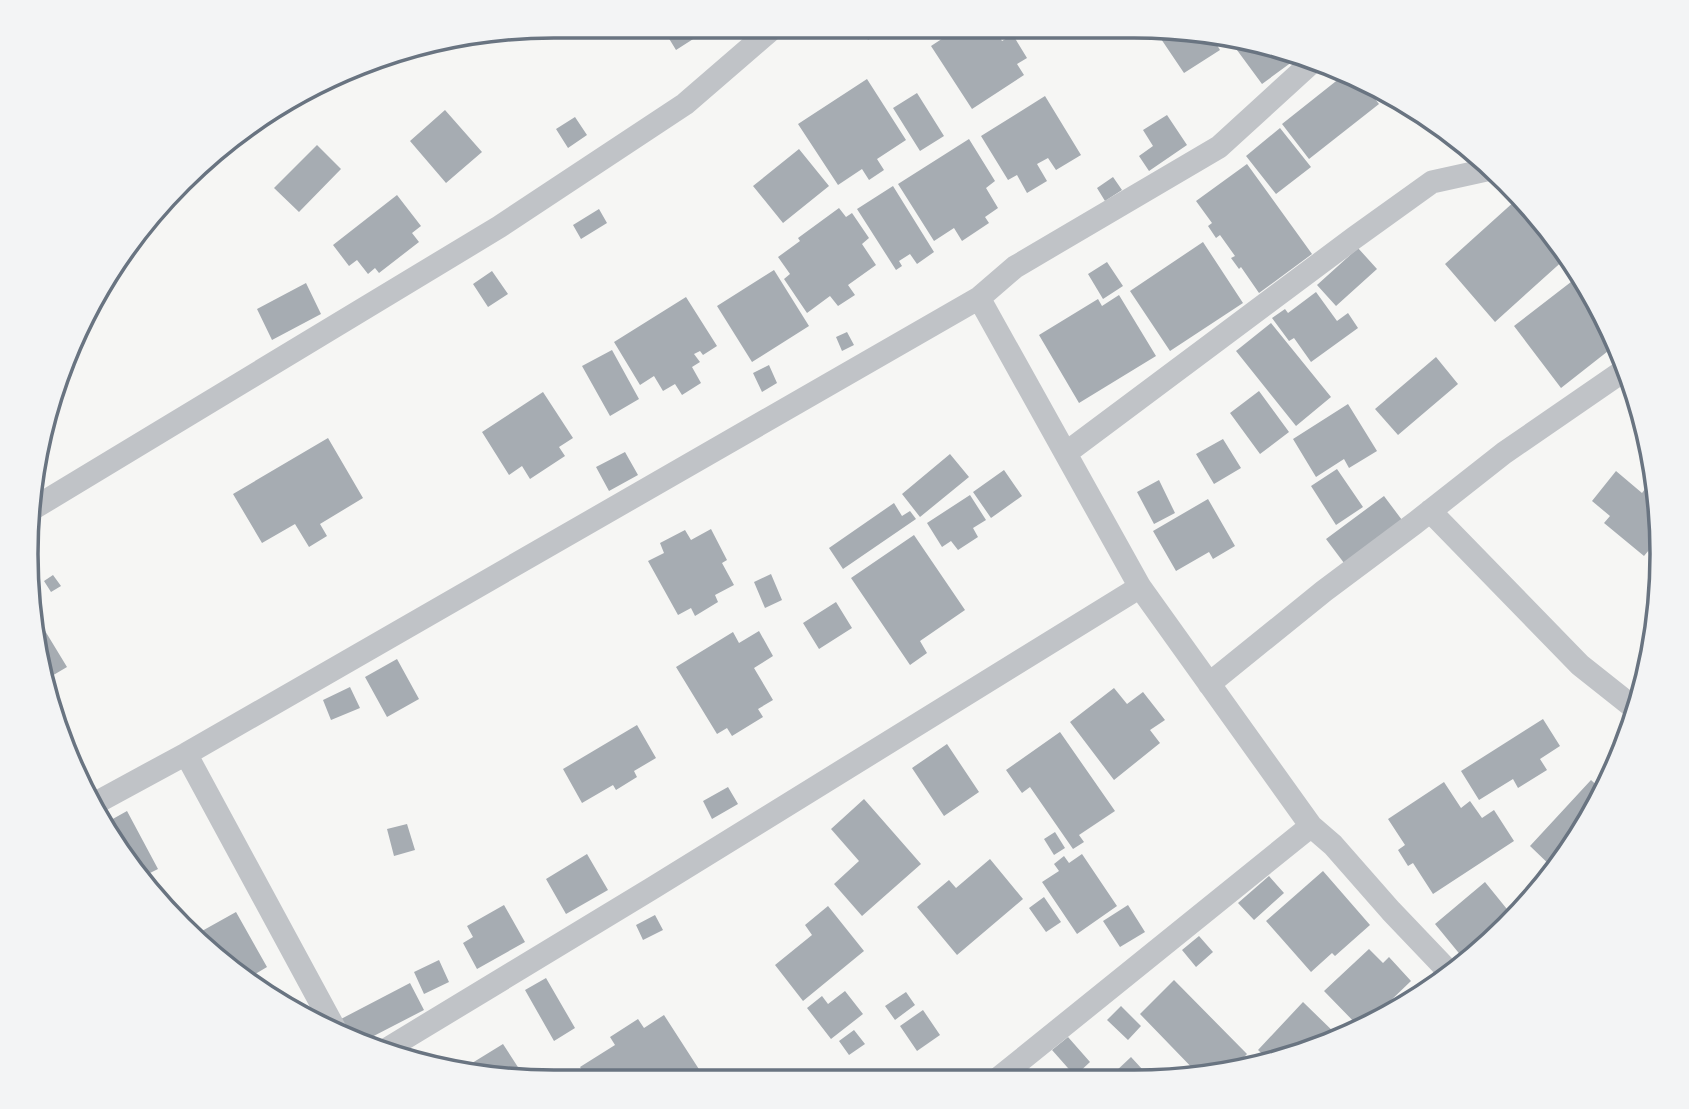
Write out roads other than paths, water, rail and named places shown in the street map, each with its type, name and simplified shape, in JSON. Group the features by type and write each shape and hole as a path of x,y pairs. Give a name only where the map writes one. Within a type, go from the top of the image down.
{"street":[{"path":"42,503 499,227 685,104 761,38"},
{"path":"101,800 186,754 979,298 1015,267 1219,147 1305,68"},
{"path":"1066,453 1432,182 1480,171"},
{"path":"979,298 1140,587 1311,825 1333,845 1445,967"},
{"path":"1209,684 1324,591 1504,453 1618,375"},
{"path":"1430,511 1580,665 1628,703"},
{"path":"393,1044 651,889 1140,587"},
{"path":"186,754 329,1018"},
{"path":"1009,1070 1311,825"}]}
